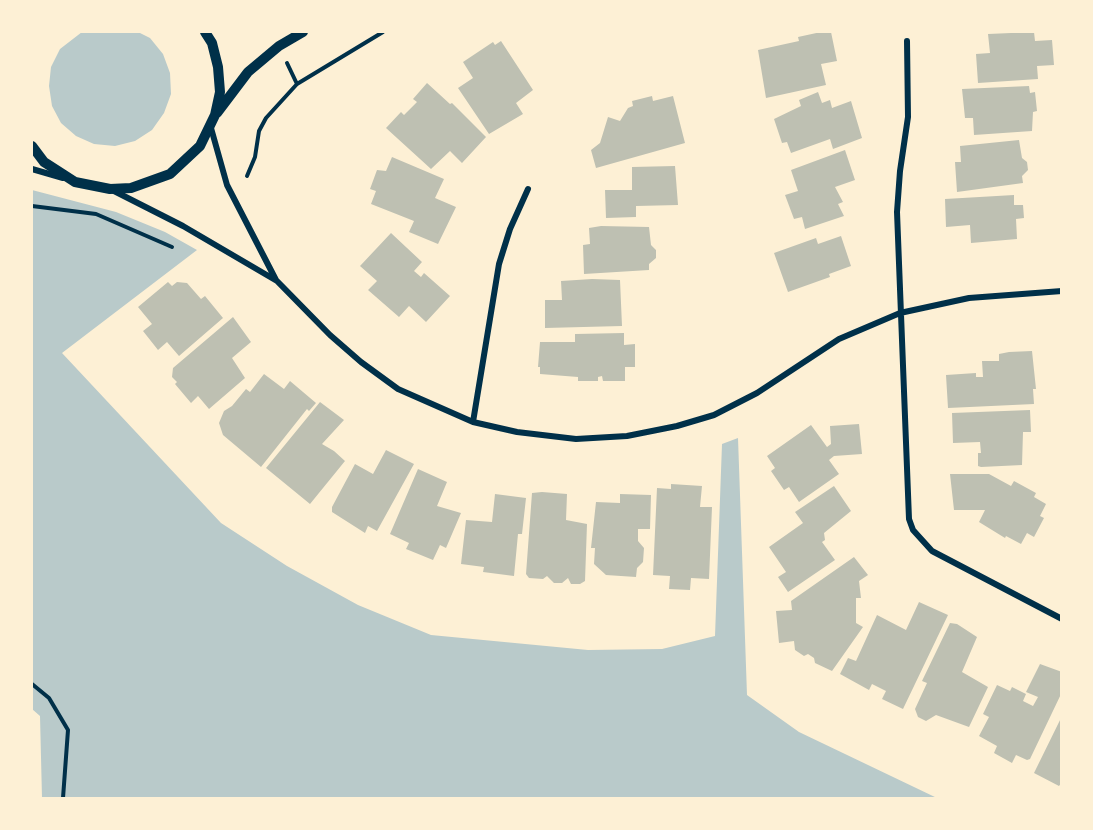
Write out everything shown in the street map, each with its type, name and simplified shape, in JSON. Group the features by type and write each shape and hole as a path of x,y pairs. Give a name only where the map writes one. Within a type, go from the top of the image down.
{"street":[{"path":"110,189 141,186 170,174 186,161 210,128 220,92 218,67 212,43 205,32"},
{"path":"215,116 248,72 279,46 303,32"},
{"path":"907,40 908,117 897,212 907,504 914,530 932,551 1062,619"},
{"path":"210,128 227,185 277,281"},
{"path":"32,146 44,162 75,182"},
{"path":"32,169 75,182 110,189 183,226 277,281 330,335 361,362 398,389 473,422 517,432 576,439 627,436 677,426 714,415 780,380 839,339 900,313 969,298 1062,291"},
{"path":"473,422 499,264 510,229 528,189"}],"path":[{"path":"247,176 255,157 259,130 266,118 297,84 383,32"},
{"path":"286,63 297,84"},
{"path":"32,206 96,214 172,247"},
{"path":"32,684 50,698 68,730 63,767 65,783 63,798"}],"shaded area":[{"path":"82,32 138,32 150,38 163,54 170,73 171,94 164,113 152,130 135,141 115,146 94,144 76,136 61,123 52,106 49,86 51,67 60,49"},
{"path":"32,190 116,212 165,232 197,250 62,353 221,523 287,566 358,605 431,635 588,650 662,649 715,636 722,444 738,438 747,695 799,732 937,798 42,798 40,716 32,709"}],"building":[{"path":"831,32 837,61 821,64 826,85 766,98 758,50 799,41 798,37"},
{"path":"1034,32 1035,41 1052,40 1054,65 1037,66 1038,79 978,83 976,54 990,53 988,34"},
{"path":"501,41 533,90 516,103 523,114 489,134 458,88 473,78 463,62 493,42 495,45"},
{"path":"427,83 450,104 452,103 486,137 462,163 450,151 431,169 386,128 401,112 404,115 417,102 413,99"},
{"path":"1029,86 1030,93 1035,92 1037,111 1033,112 1032,131 974,135 973,118 965,118 962,89"},
{"path":"818,92 822,103 830,100 832,108 851,101 862,138 833,149 830,139 791,153 787,142 782,143 774,119 801,106 799,100"},
{"path":"652,96 653,101 673,96 685,143 596,168 591,150 600,143 608,117 620,121 628,108 633,106 632,101"},
{"path":"1019,140 1022,158 1027,162 1028,170 1022,176 1023,183 957,192 955,162 961,162 960,146"},
{"path":"845,150 855,180 835,187 843,202 838,204 844,216 805,229 802,217 794,219 785,195 798,191 791,170"},
{"path":"392,157 444,179 435,198 456,207 438,244 409,232 414,221 371,204 376,191 370,189 377,170 386,171"},
{"path":"675,166 678,205 636,206 636,217 606,218 605,190 632,190 632,167"},
{"path":"1014,195 1014,205 1023,205 1024,218 1016,219 1017,239 971,243 970,225 946,227 945,199"},
{"path":"649,227 651,245 656,250 656,258 649,264 649,270 584,274 583,245 590,244 589,228"},
{"path":"391,233 422,262 414,271 421,277 424,273 450,296 426,322 409,306 399,317 368,290 377,281 360,266"},
{"path":"841,236 851,266 829,274 830,277 788,292 774,253 816,238 818,244"},
{"path":"620,280 622,326 545,328 545,300 562,300 561,281"},
{"path":"168,282 172,286 177,282 187,283 201,299 205,296 223,318 179,356 167,342 158,350 143,331 152,324 138,307"},
{"path":"233,317 251,342 232,358 245,378 209,409 198,396 191,403 175,384 177,382 172,377 173,368"},
{"path":"624,333 624,345 635,344 635,367 625,367 625,381 603,381 602,376 598,377 598,381 578,381 578,377 540,374 540,367 538,367 540,342 575,342 575,334"},
{"path":"1032,351 1036,389 1033,389 1034,404 948,408 946,375 976,373 976,377 983,377 982,361 999,361 999,354 1009,352"},
{"path":"264,374 284,389 290,381 316,403 309,411 307,409 261,467 223,435 219,423 224,411 232,406 246,389 250,392"},
{"path":"320,402 344,420 322,444 345,461 310,504 266,468"},
{"path":"1030,410 1031,432 1023,432 1022,465 981,467 978,466 978,453 981,453 980,442 953,443 952,413"},
{"path":"859,424 862,454 834,456 829,460 839,474 799,502 789,487 784,490 771,471 775,468 767,456 811,425 827,447 831,444 830,426"},
{"path":"386,450 414,464 377,531 368,526 365,533 332,512 332,507 355,464 373,474"},
{"path":"418,469 447,482 437,506 461,513 446,548 440,545 433,560 406,549 409,543 390,534"},
{"path":"950,474 989,474 1011,486 1014,481 1036,493 1034,497 1046,504 1040,516 1044,518 1034,537 1027,533 1021,544 1006,536 1005,538 979,522 985,510 954,510"},
{"path":"671,484 702,486 700,507 712,507 709,579 691,578 690,590 669,589 670,576 653,575 657,488 671,489"},
{"path":"834,486 851,511 824,533 825,540 822,542 835,560 788,592 778,577 786,572 769,547 803,523 795,512"},
{"path":"532,493 567,494 566,520 587,524 585,581 580,584 571,584 568,578 562,583 554,583 547,576 543,579 529,578 526,574"},
{"path":"495,494 526,498 522,534 518,534 514,576 483,572 484,567 461,564 466,520 492,522"},
{"path":"620,494 651,495 650,529 638,529 638,541 644,548 643,562 637,568 636,577 606,575 594,564 595,548 591,548 596,502 620,503"},
{"path":"854,557 868,575 859,581 861,598 856,598 856,623 863,627 832,671 815,663 814,658 808,654 804,656 795,650 794,641 779,643 776,611 792,610 791,601"},
{"path":"919,602 948,615 903,709 882,699 886,691 872,684 869,690 840,674 848,658 856,661 877,615 906,630"},
{"path":"950,623 957,624 977,637 962,672 988,687 969,727 936,715 926,721 918,717 915,709 927,683 922,681"},
{"path":"1040,664 1062,672 1062,692 1030,759 1016,755 1012,763 994,753 997,746 979,736 989,717 983,714 997,685 1010,691 1012,687 1026,694 1023,701 1033,706 1038,697 1026,692"},
{"path":"1062,716 1062,782 1059,786 1034,773"}]}
